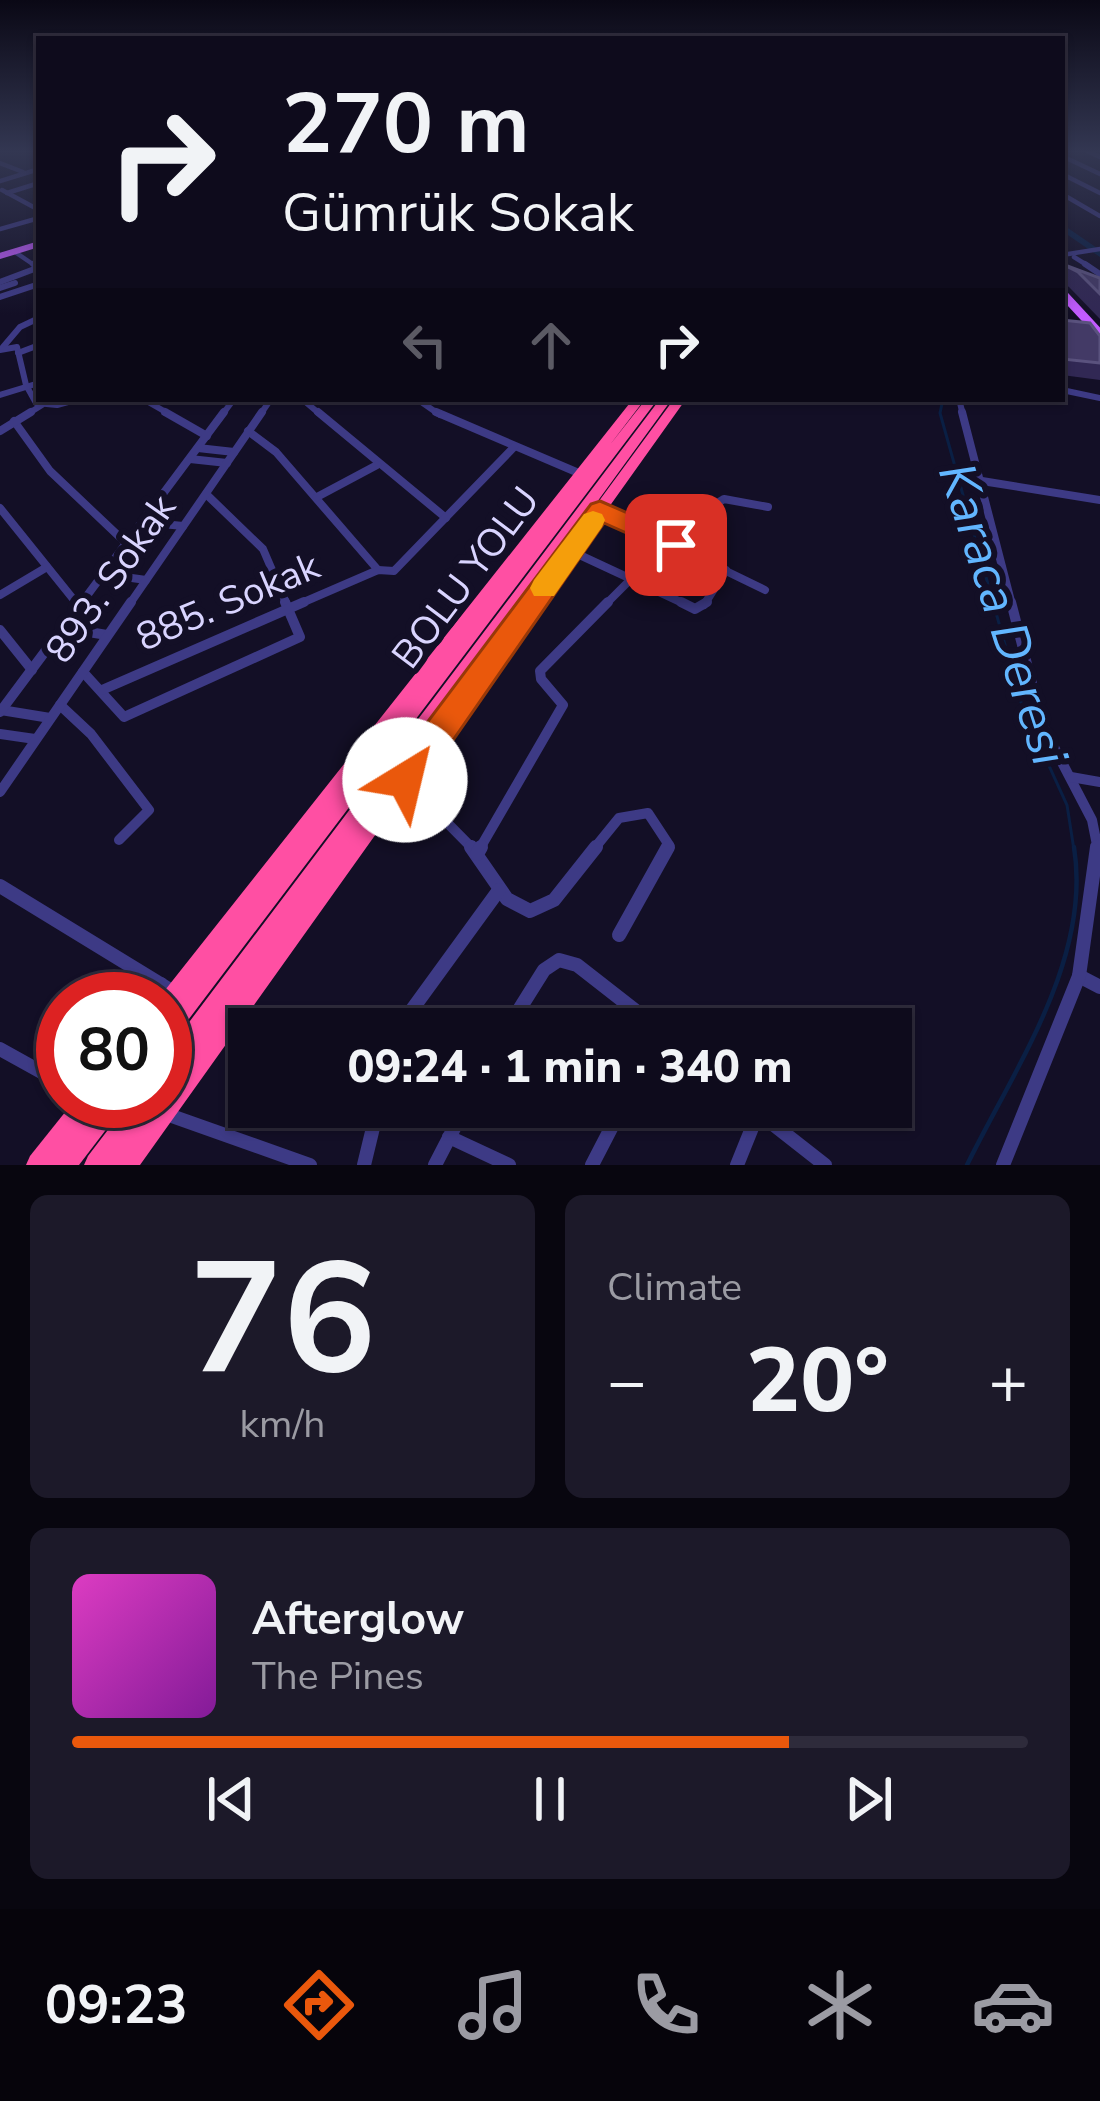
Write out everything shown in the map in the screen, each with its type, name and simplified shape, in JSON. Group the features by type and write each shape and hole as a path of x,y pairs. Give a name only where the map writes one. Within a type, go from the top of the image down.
{"highway":[{"path":"185,972 637,402"},
{"name":"BOLU YOLU","path":"192,997 650,402"},
{"path":"192,1038 664,402"},
{"path":"192,1056 405,780 678,402"},
{"path":"42,1165 70,1128"},
{"path":"62,1165 91,1128"},
{"path":"97,1165 133,1128"},
{"path":"126,1162 143,1128"}],"main road":[{"path":"0,256 36,245"},
{"path":"1065,296 1100,334"}],"street":[{"path":"0,230 36,215"},
{"path":"1065,256 1100,251"},
{"path":"15,252 36,268"},
{"path":"1079,255 1100,274"},
{"path":"0,289 36,270"},
{"path":"0,289 15,283"},
{"path":"0,289 36,285"},
{"path":"36,319 20,327 16,347 27,388 36,399"},
{"path":"0,350 36,345"},
{"path":"2,392 36,384"},
{"path":"1065,391 1100,398"},
{"path":"39,402 42,406"},
{"path":"0,428 42,406 63,402"},
{"path":"148,402 207,436"},
{"path":"0,711 232,402"},
{"name":"893. Sokak","path":"0,792 269,402"},
{"path":"306,402 446,518"},
{"path":"314,407 322,402"},
{"path":"421,402 447,420 580,474"},
{"path":"960,402 1043,726 1092,820 1098,852 1078,976 1003,1165"},
{"path":"13,421 31,450 76,500 126,543"},
{"path":"248,430 317,497 378,570"},
{"name":"885. Sokak","path":"101,690 378,570 394,571 514,447"},
{"path":"198,448 234,452"},
{"path":"190,459 227,463"},
{"path":"317,497 377,465"},
{"path":"982,481 1100,500"},
{"path":"82,672 124,717 300,637 263,549 206,494"},
{"path":"676,545 723,496 734,495 768,508"},
{"path":"0,508 79,607"},
{"path":"600,510 765,590"},
{"path":"142,522 183,526"},
{"path":"571,551 698,609 726,570"},
{"path":"0,595 46,567"},
{"path":"103,574 146,580"},
{"path":"477,854 563,705 541,679 540,671 630,580"},
{"path":"64,628 106,635"},
{"path":"0,630 32,670"},
{"path":"60,705 91,734 149,810 119,840"},
{"path":"0,711 50,718"},
{"path":"0,734 35,739"},
{"path":"1070,777 1100,782"},
{"path":"405,780 477,854 499,890 530,910 554,900 620,818 648,813 669,845 619,935"},
{"path":"0,886 132,972"},
{"path":"413,1008 499,890"},
{"path":"520,1008 544,970 559,960 577,964 633,1008"},
{"path":"1078,976 1100,987"},
{"path":"0,1049 36,1069"},
{"path":"192,1121 310,1165"},
{"path":"364,1165 373,1128"},
{"path":"435,1165 454,1128"},
{"path":"592,1165 611,1128"},
{"path":"737,1165 749,1128"},
{"path":"778,1128 824,1165"},
{"path":"449,1137 509,1165"}],"building":[{"path":"1065,265 1100,278 1100,294"},
{"path":"1065,320 1090,323 1100,336 1100,363 1065,359"}],"waterway":[{"path":"1065,229 1100,254"},
{"name":"Karaca Deresi","path":"942,402 940,413 1023,709 1067,805 1074,850"},
{"name":"Karaca Deresi","path":"967,1165 1026,1052 1060,972 1076,889 1074,847"}],"slow traffic":[{"path":"544,588 593,520"}],"route":[{"path":"405,780 600,510 676,545"}]}
